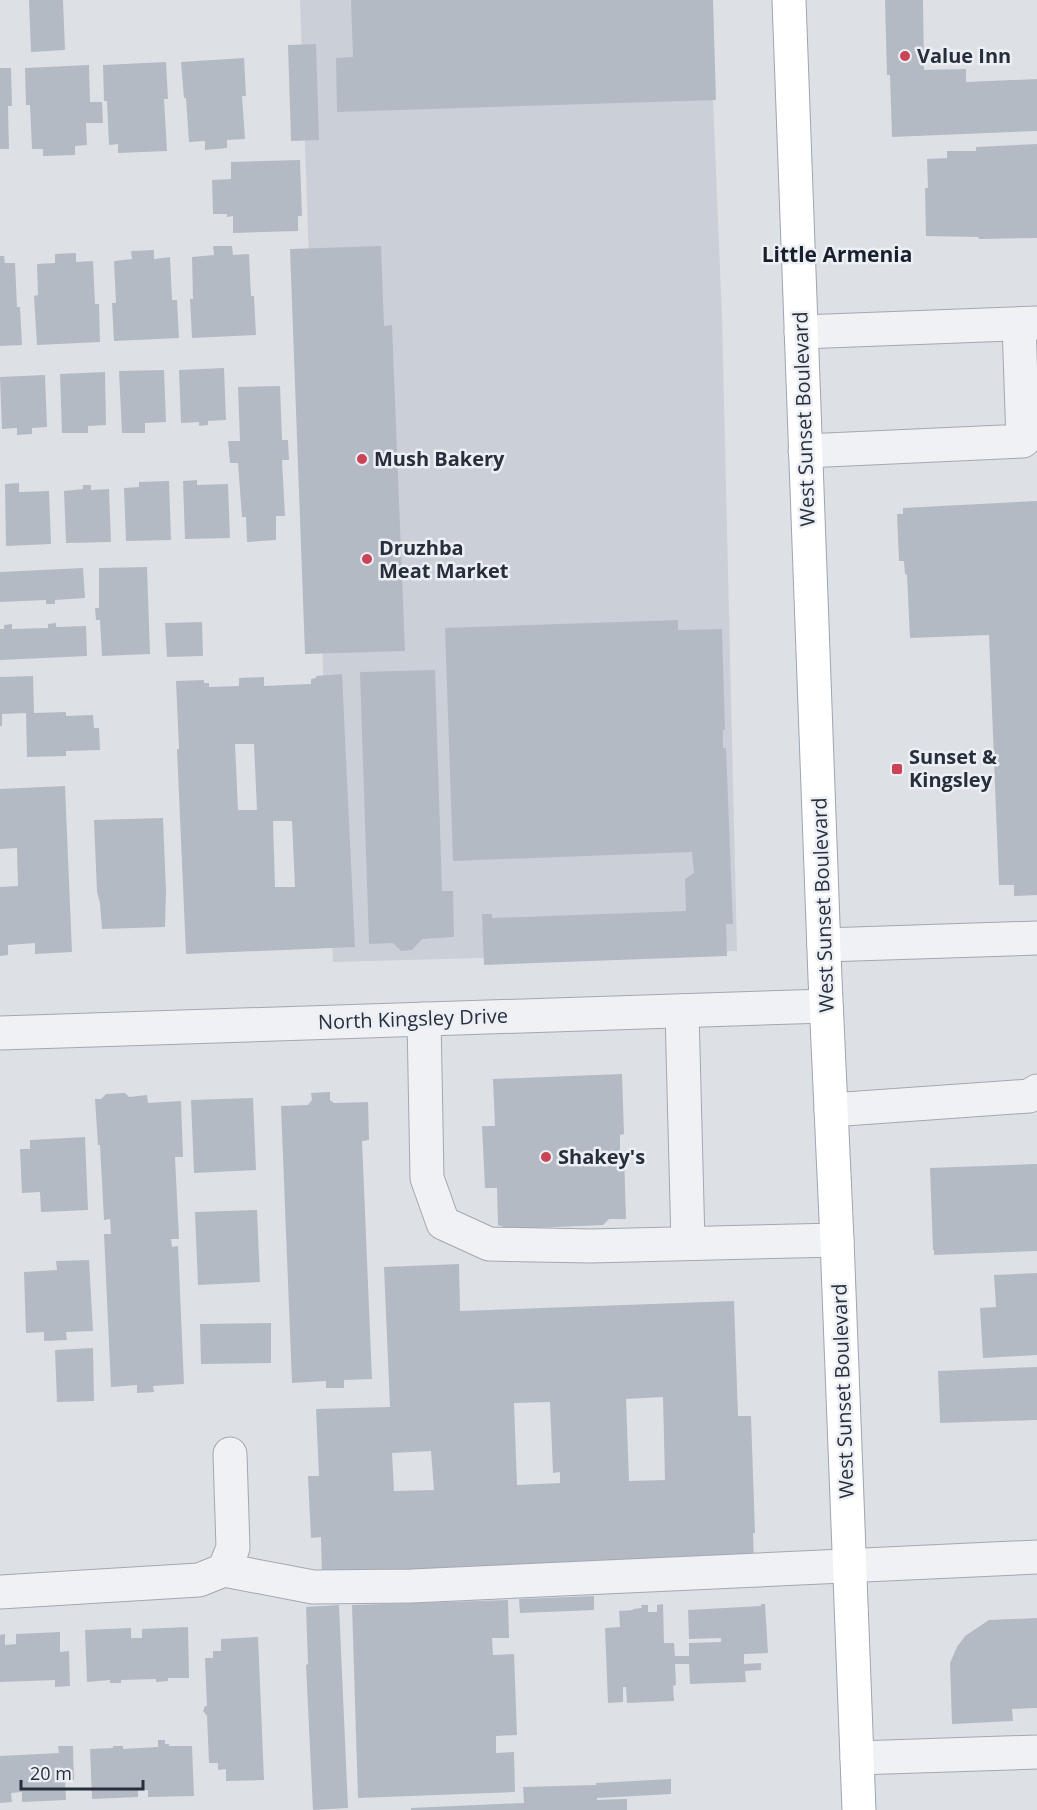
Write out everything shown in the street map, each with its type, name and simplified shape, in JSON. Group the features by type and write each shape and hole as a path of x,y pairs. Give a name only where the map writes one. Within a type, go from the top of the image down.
{"main road":[{"name":"West Sunset Boulevard","path":"789,0 826,1006 859,1810"}],"street":[{"path":"801,332 1028,323 1023,441 805,451"},
{"path":"824,945 1037,938"},
{"name":"North Kingsley Drive","path":"0,1033 826,1006"},
{"path":"682,1011 688,1243"},
{"path":"424,1019 427,1178 443,1223 489,1244 591,1246 837,1240"},
{"path":"831,1110 1029,1096 1037,1091"},
{"path":"224,1570 233,1548 230,1454"},
{"path":"0,1592 199,1580 224,1570 313,1587 401,1586 1037,1557"},
{"path":"858,1758 1037,1752"}],"shaded area":[{"path":"300,0 709,0 722,317 737,951 333,962"}],"building":[{"path":"29,0 63,0 65,50 31,52"},
{"path":"351,0 713,0 716,100 337,112 336,58 353,57"},
{"name":"Value Inn","path":"885,0 923,0 924,70 966,69 966,82 1037,79 1037,131 892,137 890,75 887,75"},
{"path":"316,44 319,140 291,141 288,45"},
{"path":"244,58 246,96 242,96 245,139 227,140 227,148 205,150 205,141 189,142 181,62"},
{"path":"166,62 168,99 164,99 167,151 118,153 118,144 109,145 103,65"},
{"path":"89,65 90,102 102,102 103,123 86,123 87,145 75,146 75,155 43,156 43,149 32,149 30,105 26,105 25,68"},
{"path":"0,68 11,68 12,106 8,106 9,149 0,149"},
{"path":"1037,144 1037,238 979,239 978,237 926,236 927,159 947,158 947,151 976,151 976,147"},
{"path":"300,160 302,216 298,216 298,231 233,233 233,216 213,214 212,180 231,179 231,162"},
{"path":"213,246 232,246 233,255 249,254 256,335 192,338 190,299 193,299 192,257 214,255"},
{"path":"381,246 384,326 392,325 405,651 305,654 290,249"},
{"path":"154,250 154,259 170,257 172,300 177,300 179,338 114,341 112,303 116,303 114,261 132,259 131,251"},
{"path":"76,253 76,262 93,261 95,304 99,304 100,342 37,345 34,296 38,295 37,264 55,263 55,254"},
{"path":"0,256 4,256 5,263 15,263 22,345 0,346"},
{"path":"224,368 226,420 208,421 208,425 199,426 199,422 181,423 179,370"},
{"path":"164,370 166,422 145,423 145,433 122,433 119,371"},
{"path":"105,372 106,425 88,426 88,433 62,433 60,374"},
{"path":"45,375 47,427 32,428 32,434 17,435 17,428 2,429 0,377"},
{"path":"280,386 282,440 288,440 289,460 282,460 285,516 276,516 276,540 247,542 246,517 242,517 238,463 230,463 228,441 240,441 238,387"},
{"path":"197,480 197,485 228,484 230,538 185,539 183,481"},
{"path":"169,481 171,540 126,541 124,488 139,487 139,482"},
{"path":"19,483 19,492 49,491 51,544 6,546 5,484"},
{"path":"83,485 91,485 91,490 109,489 111,542 66,543 64,491 83,489"},
{"path":"1037,501 1037,895 1014,896 1014,885 999,885 989,635 910,638 907,575 904,561 899,561 897,514 903,514 903,508"},
{"path":"147,567 150,654 102,656 100,620 96,620 95,608 99,608 99,568"},
{"path":"83,568 85,598 55,600 55,604 46,604 46,600 0,602 0,572"},
{"path":"678,620 678,630 722,629 725,730 723,730 723,748 726,748 733,924 726,924 727,956 484,965 482,914 492,914 492,918 686,911 685,879 694,873 692,852 453,861 445,628"},
{"path":"202,622 203,656 167,657 165,623"},
{"path":"56,623 56,627 86,626 87,656 0,660 0,629 4,629 4,625 12,624 12,629 48,628 48,624"},
{"path":"435,670 442,891 453,891 454,937 422,939 412,950 401,951 393,943 369,944 360,672"},
{"path":"342,674 355,947 186,954 176,681 204,680 204,683 209,683 209,687 239,686 239,678 264,677 264,686 311,684 311,679 316,676","holes":["235,744 254,744 257,810 238,810","273,821 292,821 295,887 275,887"]},
{"path":"33,676 34,713 66,712 66,716 93,715 94,728 99,728 100,750 66,751 66,756 27,757 26,713 2,714 2,726 0,726 0,677"},
{"path":"65,786 72,952 35,954 35,943 8,945 8,955 0,956 0,887 18,886 17,848 0,849 0,789"},
{"path":"163,818 165,927 102,929 97,892 94,820"},
{"path":"622,1074 624,1134 620,1135 620,1155 624,1155 626,1219 609,1219 603,1225 510,1229 498,1225 497,1188 485,1188 482,1126 495,1126 493,1079"},
{"path":"330,1092 330,1100 334,1103 368,1102 369,1140 362,1141 372,1379 344,1380 344,1388 326,1388 326,1381 292,1383 281,1106 308,1105 312,1100 311,1093"},
{"path":"125,1093 129,1097 147,1095 148,1103 181,1101 183,1157 175,1157 179,1239 171,1239 172,1247 178,1246 184,1384 153,1386 154,1392 137,1393 137,1385 111,1387 104,1234 111,1234 110,1219 104,1220 95,1099 101,1099 106,1094"},
{"path":"253,1098 256,1170 194,1173 191,1100"},
{"path":"85,1137 88,1210 41,1212 40,1192 22,1193 20,1149 30,1149 30,1140"},
{"path":"1037,1164 1037,1251 934,1255 930,1168"},
{"path":"257,1210 260,1282 198,1285 195,1212"},
{"path":"89,1260 93,1331 66,1332 67,1340 44,1341 44,1332 26,1333 24,1272 57,1270 56,1261"},
{"path":"459,1264 460,1311 734,1301 738,1416 751,1416 754,1561 322,1576 321,1537 311,1538 308,1476 319,1476 316,1409 390,1407 384,1267","holes":["663,1397 665,1480 629,1481 626,1399","550,1402 553,1473 560,1472 560,1483 517,1485 514,1403","431,1451 434,1490 394,1491 392,1453"]},
{"path":"1037,1273 1037,1355 983,1358 980,1308 996,1307 994,1275"},
{"path":"271,1323 271,1363 201,1364 200,1324"},
{"path":"93,1348 94,1401 57,1402 55,1350"},
{"path":"1037,1367 1037,1420 940,1423 938,1371"},
{"path":"594,1596 594,1610 520,1613 519,1599"},
{"path":"508,1600 509,1638 492,1638 493,1655 514,1654 517,1735 496,1736 496,1753 514,1752 515,1792 358,1798 352,1605"},
{"path":"663,1604 664,1643 674,1643 675,1656 689,1656 689,1643 721,1642 721,1638 689,1639 688,1610 765,1604 768,1653 744,1654 744,1664 761,1663 761,1670 745,1671 746,1682 690,1684 689,1664 675,1664 674,1701 627,1703 626,1687 623,1687 623,1702 608,1703 605,1628 620,1627 619,1611 633,1610 642,1608 641,1605 648,1605 648,1612 657,1612 657,1605"},
{"path":"339,1605 348,1808 313,1810 306,1665 308,1664 306,1607"},
{"path":"1037,1618 1037,1708 1012,1709 1013,1721 952,1724 950,1663 965,1636 989,1620"},
{"path":"188,1627 189,1678 168,1678 168,1681 156,1682 156,1679 121,1680 121,1683 110,1683 110,1680 87,1682 85,1630 131,1628 131,1638 142,1638 142,1629"},
{"path":"60,1632 60,1652 69,1651 70,1686 55,1687 55,1680 0,1682 0,1635 5,1634 5,1645 16,1644 16,1634"},
{"path":"258,1637 264,1780 226,1781 226,1769 218,1770 218,1763 209,1763 207,1716 203,1711 207,1706 205,1658 213,1658 213,1651 221,1651 221,1639"},
{"path":"158,1740 165,1740 165,1744 169,1746 192,1746 194,1796 148,1797 148,1790 138,1790 138,1797 92,1799 90,1749 113,1748 113,1746 123,1746 123,1749 158,1747"},
{"path":"58,1746 73,1746 74,1780 65,1781 66,1800 22,1802 22,1792 11,1793 12,1802 0,1803 0,1756 59,1753"},
{"path":"671,1779 671,1794 597,1798 597,1800 627,1799 627,1810 411,1810 411,1808 524,1803 523,1787 596,1785 596,1783"}],"place":[{"name":"Value Inn","path":"905,56"},
{"name":"Mush Bakery","path":"362,459"},
{"name":"Druzhba Meat Market","path":"367,559"},
{"name":"Sunset & Kingsley","path":"897,769"},
{"name":"Shakey's","path":"546,1157"}],"district":[{"name":"Little Armenia","path":"837,255"}]}
